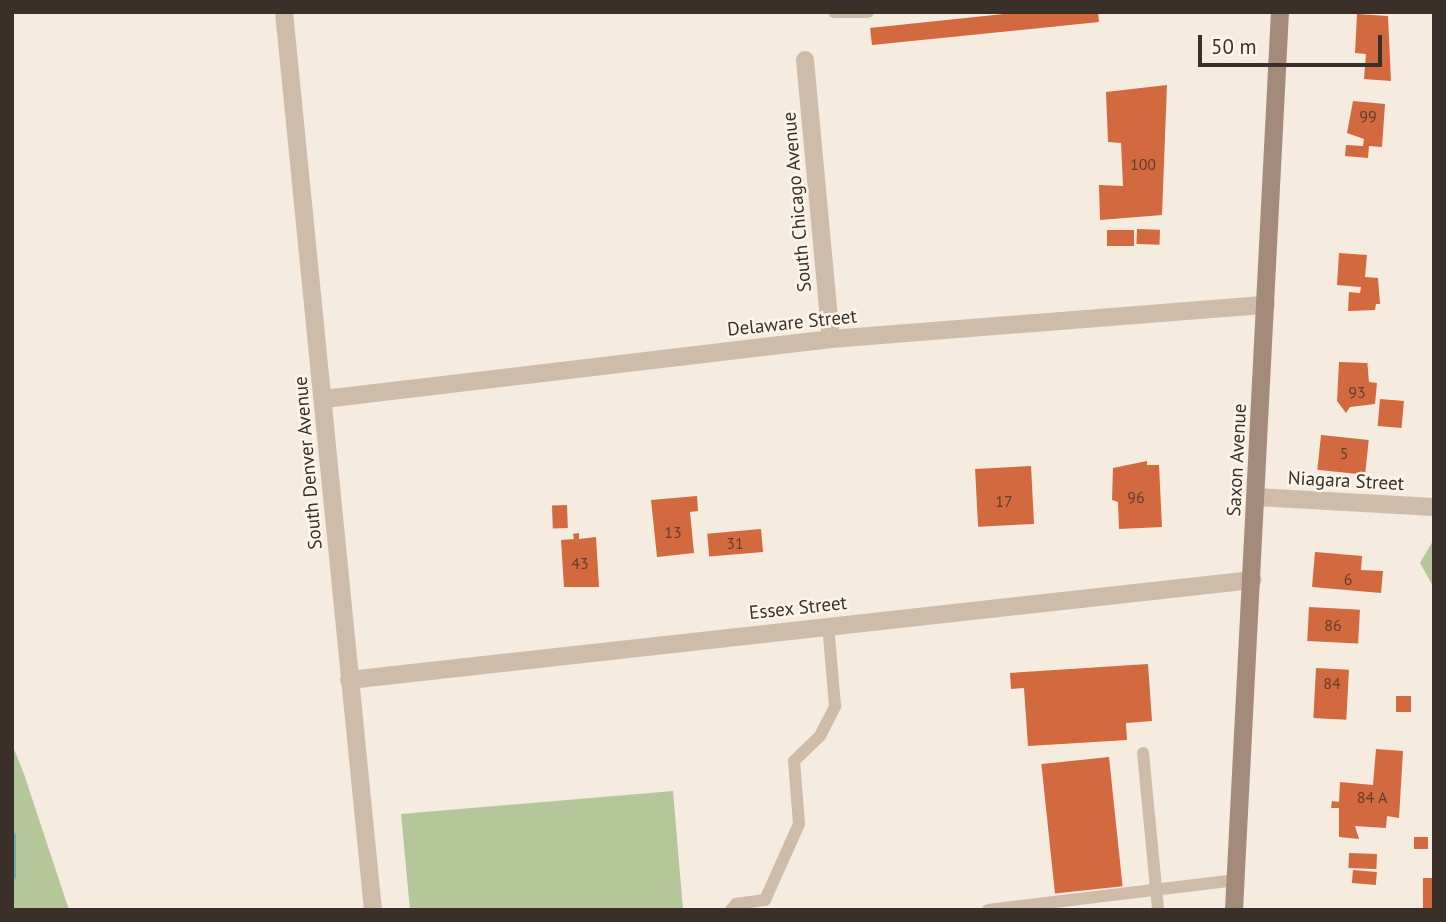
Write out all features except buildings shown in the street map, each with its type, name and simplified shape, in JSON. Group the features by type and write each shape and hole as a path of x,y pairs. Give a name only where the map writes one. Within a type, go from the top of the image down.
{"street":[{"name":"South Denver Avenue","path":"284,12 373,910"},
{"name":"Saxon Avenue","path":"1234,910 1280,12"},
{"name":"South Chicago Avenue","path":"805,60 831,339"},
{"name":"Delaware Street","path":"324,399 831,339 1266,305"},
{"name":"Niagara Street","path":"1256,497 1434,507"},
{"name":"Essex Street","path":"349,680 1252,580"}],"lane":[{"path":"834,12 868,12"},
{"path":"731,910 736,904 765,900 799,824 794,761 820,736 835,706 828,625"},
{"path":"1143,753 1158,910"},
{"path":"988,910 1236,880"}],"green space":[{"path":"1434,539 1434,588 1420,563"},
{"path":"12,744 24,774 69,910 12,910"},
{"path":"673,791 683,910 410,910 401,814"}],"waterway":[{"path":"12,835 12,876"}]}
